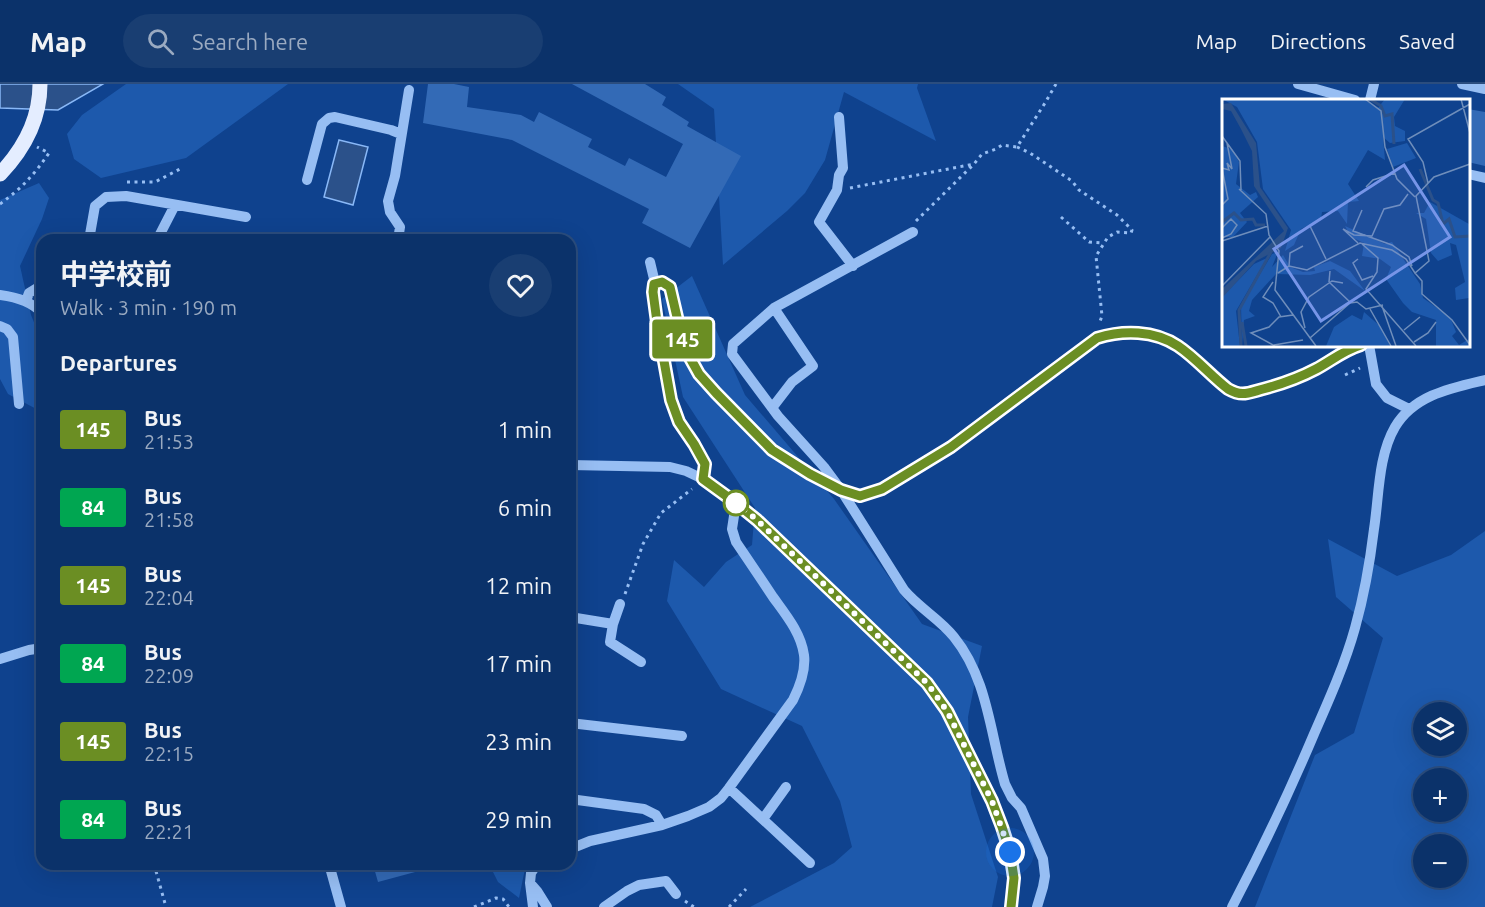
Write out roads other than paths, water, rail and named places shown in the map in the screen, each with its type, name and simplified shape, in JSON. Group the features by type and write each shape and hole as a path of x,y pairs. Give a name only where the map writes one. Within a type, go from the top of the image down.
{"main road":[{"path":"0,174 27,137 39,102 40,84"}],"street":[{"path":"1298,84 1351,99"},
{"path":"1373,86 1386,84"},
{"path":"1462,84 1485,89"},
{"path":"399,234 400,227 390,212 388,201 395,176 409,90"},
{"path":"307,180 322,124 329,118 335,117 401,134"},
{"path":"838,117 843,168 839,175 837,190 819,222 853,266"},
{"path":"1470,174 1485,178"},
{"path":"90,234 95,206 106,197 126,196 246,217"},
{"path":"160,234 175,205"},
{"path":"913,232 774,308 733,344 732,354 778,416 824,467 841,490 904,590 946,627 961,646 975,670 984,694 993,740 1005,783 1012,798 1021,808 1043,859 1045,876 1037,907"},
{"path":"650,262 656,283 653,292 654,307 671,400 679,422 705,464 703,479"},
{"path":"656,283 662,282 670,287 684,347 704,380 772,450 810,474 841,490 860,496 882,489 951,447 1097,338 1108,334 1130,333 1160,338 1179,347 1236,394 1245,394 1287,382 1357,346"},
{"path":"26,301 29,293 36,289"},
{"path":"0,295 26,301 36,307"},
{"path":"772,408 792,382 813,366 774,308"},
{"path":"0,326 7,329 13,337 19,404"},
{"path":"1369,346 1376,384 1387,398 1409,409"},
{"path":"1232,907 1277,819 1342,668 1364,589 1383,460 1388,441 1409,409 1439,393 1485,381"},
{"path":"576,465 670,467 703,479 757,520 927,683 947,711 992,801 1007,844 1014,878 1011,907"},
{"path":"576,847 590,841 663,825 709,807 729,788 793,700 800,685 804,669 803,650 794,627 736,542 732,529 736,503"},
{"path":"620,604 610,642 641,662"},
{"path":"576,618 613,624"},
{"path":"0,659 36,649"},
{"path":"576,724 682,736"},
{"path":"763,819 786,787"},
{"path":"729,788 810,863"},
{"path":"576,800 644,809 656,815 663,825"},
{"path":"331,870 341,907"},
{"path":"533,870 530,883 533,907"},
{"path":"604,907 639,885 666,881 676,894"},
{"path":"530,883 547,907"}]}
